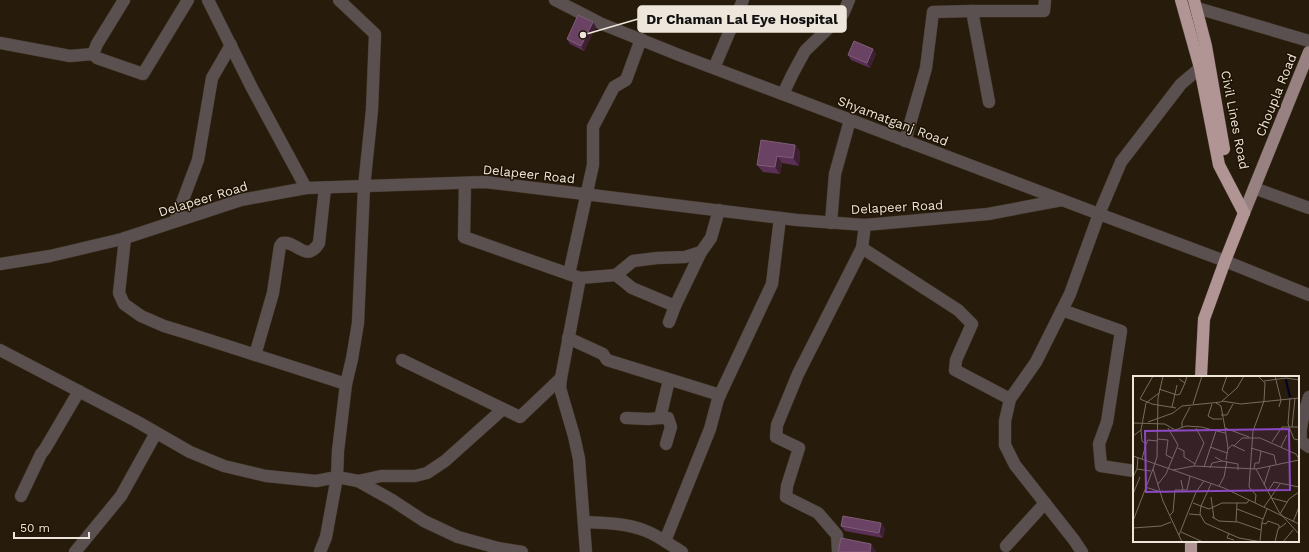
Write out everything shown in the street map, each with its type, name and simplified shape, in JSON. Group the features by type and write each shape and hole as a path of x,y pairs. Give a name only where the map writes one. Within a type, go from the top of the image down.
{"highway":[{"name":"Civil Lines Road","path":"1181,0 1200,68 1219,165 1244,213"},
{"name":"Civil Lines Road","path":"1196,4 1206,46 1226,162 1244,213"},
{"name":"Choupla Road","path":"1201,376 1204,319 1244,213"}],"main road":[{"name":"Choupla Road","path":"1244,213 1309,52"}],"street":[{"path":"93,54 97,44 124,0"},
{"path":"0,43 70,56 93,54 98,58 143,74 188,0"},
{"path":"208,0 252,88 306,188"},
{"path":"320,552 326,537 337,477 338,451 346,384 358,323 364,187 372,110 375,34 339,0"},
{"name":"Shyamatganj Road","path":"555,0 602,24 714,68 1099,214 1225,260 1309,295"},
{"path":"714,68 743,0"},
{"path":"783,94 806,51 843,14 849,0"},
{"path":"905,141 926,68 933,12 1044,11 1045,0"},
{"path":"1196,4 1309,41"},
{"path":"972,11 989,102"},
{"path":"586,552 579,459 560,388 560,378 568,338 575,276 587,194 593,165 593,127 614,87 626,80 641,39"},
{"path":"175,222 198,160 212,78 231,45"},
{"path":"1082,552 1015,465 1005,445 1005,421 1010,399 1036,362 1070,294 1099,214 1121,162 1181,84 1200,68"},
{"path":"831,223 835,174 850,120"},
{"name":"Delapeer Road","path":"0,264 50,256 125,238 241,200 306,188 485,182 780,218 865,225 988,214 1062,200"},
{"path":"464,183 464,236 575,276 616,275 634,261 656,258 685,257 701,252"},
{"path":"255,355 273,293 280,246 282,243 286,242 302,251 310,252 315,250 319,242 325,188"},
{"path":"1254,188 1309,208"},
{"path":"670,322 675,306 701,252 711,238 719,210"},
{"path":"665,541 710,429 720,395 772,284 780,218"},
{"path":"838,552 837,535 818,513 786,497 787,486 799,448 776,437 777,425 798,374 862,248 865,225"},
{"path":"125,238 118,293 124,304 141,316 164,326 346,384"},
{"path":"862,248 958,310 972,324 956,360 955,370 1010,399"},
{"path":"616,275 632,288 675,306"},
{"path":"1062,310 1121,331 1107,422 1099,444 1101,466 1133,471"},
{"path":"568,338 604,354 607,360 720,395"},
{"path":"0,350 156,432 190,452 224,466 266,476 316,481 337,477 358,482 392,500 424,520 458,537 498,548 522,552"},
{"path":"402,360 520,417 560,378"},
{"path":"660,418 669,380"},
{"path":"21,496 41,454 46,449 79,391"},
{"path":"1303,446 1300,429 1309,397"},
{"path":"358,482 381,476 415,476 427,473 445,461 503,409"},
{"path":"626,418 668,418 671,427 666,444"},
{"path":"75,552 121,496 156,432"},
{"path":"1006,546 1044,503"},
{"path":"584,522 628,525 647,532 682,552"}],"building":[{"path":"578,15 593,22 581,46 567,39"},
{"path":"854,41 873,49 867,63 848,55"},
{"path":"761,140 795,145 793,158 777,156 775,167 757,165"},
{"path":"843,516 881,523 879,533 841,526"},
{"path":"841,538 871,544 870,552 838,552"}],"place":[{"name":"Dr Chaman Lal Eye Hospital","path":"583,35"}]}
